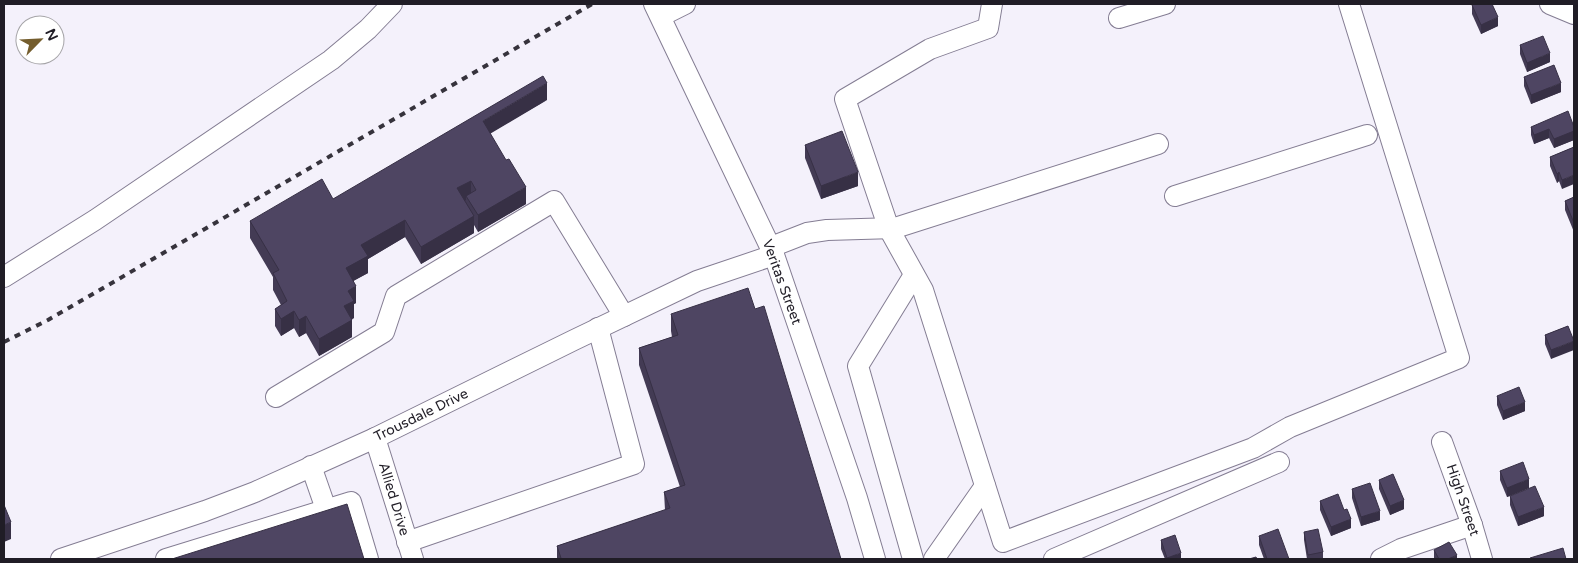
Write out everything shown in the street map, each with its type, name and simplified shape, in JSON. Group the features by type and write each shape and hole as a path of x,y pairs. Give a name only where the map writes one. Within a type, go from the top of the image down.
{"street":[{"path":"4,277 95,220 331,60 368,29 392,4"},
{"path":"658,10 685,4"},
{"path":"992,4 988,28 930,49 845,99 889,229 914,275 926,302 1003,542 1253,448 1290,427 1459,358 1350,4"},
{"path":"1119,18 1165,4"},
{"path":"1550,4 1574,14"},
{"name":"Veritas Street","path":"658,10 772,251 857,498 876,559"},
{"path":"1174,196 1368,135"},
{"name":"Trousdale Drive","path":"61,559 231,502 375,438 697,281 772,251 807,233 827,230 889,229 1158,144"},
{"path":"276,396 384,332 396,296 554,201 624,316"},
{"path":"913,559 858,366 914,275"},
{"path":"410,551 634,464 598,328"},
{"name":"Allied Drive","path":"375,438 410,551"},
{"name":"High Street","path":"1442,442 1472,525 1482,559"},
{"path":"1054,559 1279,462"},
{"path":"311,466 326,509"},
{"path":"934,559 985,486"},
{"path":"166,559 351,502 368,559"},
{"path":"1381,559 1401,549 1472,525"}],"building":[{"path":"1492,4 1498,17 1481,25 1472,5"},
{"path":"1543,36 1550,53 1527,63 1520,45"},
{"path":"1554,65 1561,83 1531,95 1524,77"},
{"path":"543,76 547,83 483,121 506,160 509,159 526,187 478,215 466,196 476,190 471,181 457,188 474,216 421,247 405,220 361,245 368,256 346,268 356,286 348,291 354,301 344,306 352,320 319,339 306,316 299,320 294,311 281,319 275,309 287,301 273,273 279,270 250,221 322,179 333,199"},
{"path":"1568,111 1574,131 1554,139 1549,129 1534,135 1531,127"},
{"path":"842,131 858,172 821,186 805,145"},
{"path":"1574,147 1574,175 1562,180 1559,172 1557,174 1550,157"},
{"path":"1574,197 1574,223 1565,201"},
{"path":"748,288 755,309 764,306 841,559 558,559 561,558 557,546 670,508 664,492 685,485 639,348 678,335 671,314"},
{"path":"1568,326 1574,341 1551,350 1545,335"},
{"path":"1519,387 1525,402 1503,411 1497,396"},
{"path":"1523,462 1529,479 1507,488 1500,471"},
{"path":"1393,474 1404,500 1390,506 1379,480"},
{"path":"1370,483 1380,511 1361,517 1352,489"},
{"path":"1535,486 1544,507 1518,517 1510,496"},
{"path":"1338,494 1344,510 1347,509 1351,519 1331,527 1320,501"},
{"path":"347,504 364,559 172,559"},
{"path":"4,505 11,522 4,525"},
{"path":"1278,529 1289,559 1267,559 1259,536"},
{"path":"1318,529 1323,552 1308,555 1304,532"},
{"path":"1175,535 1181,553 1167,558 1161,540"},
{"path":"1449,542 1457,555 1448,559 1439,559 1434,550"},
{"path":"1563,548 1566,559 1530,558"}],"railway":[{"path":"4,342 48,320 592,4"}]}
